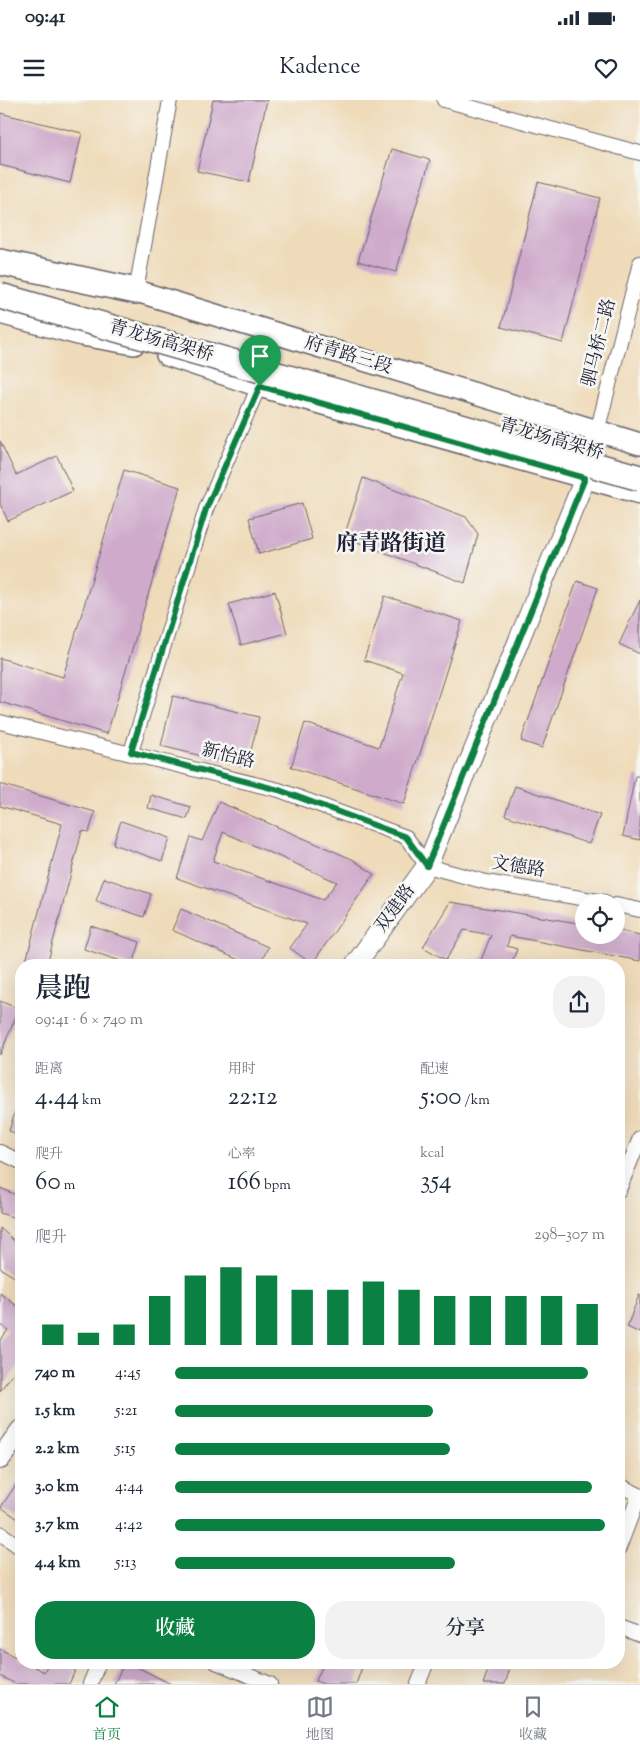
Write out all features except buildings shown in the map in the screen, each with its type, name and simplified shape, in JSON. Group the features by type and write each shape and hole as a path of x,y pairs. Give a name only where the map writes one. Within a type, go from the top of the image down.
{"highway":[{"path":"0,262 136,291"},
{"name":"青龙场高架桥","path":"0,284 640,465"},
{"name":"青龙场高架桥","path":"0,296 640,478"},
{"path":"0,302 92,327 138,345"}],"main road":[{"name":"府青路三段","path":"0,249 640,444"},
{"path":"0,313 82,335 138,345 260,386 640,493"}],"street":[{"path":"136,291 170,100"},
{"path":"444,100 640,154"},
{"name":"驷马桥二路","path":"597,432 640,263"},
{"path":"131,752 206,509 260,386"},
{"name":"双建路","path":"359,959 427,866 585,478 597,432"},
{"name":"新怡路","path":"0,722 131,752 279,790 406,837 427,866"},
{"name":"文德路","path":"427,866 486,882 575,897"},
{"path":"625,907 640,910"},
{"path":"625,1175 640,1138"},
{"path":"0,1152 15,1159"},
{"path":"0,1459 15,1438"},
{"path":"625,1488 639,1494 625,1532"},
{"path":"0,1533 15,1544"},
{"path":"625,1629 640,1635"},
{"path":"90,1684 96,1669"},
{"path":"233,1669 270,1684"},
{"path":"418,1684 423,1669"}],"district":[{"name":"府青路街道","path":"391,545"}],"route":[{"path":"260,386 585,478 427,866 406,837 279,790 131,752 206,509 260,386"}]}
